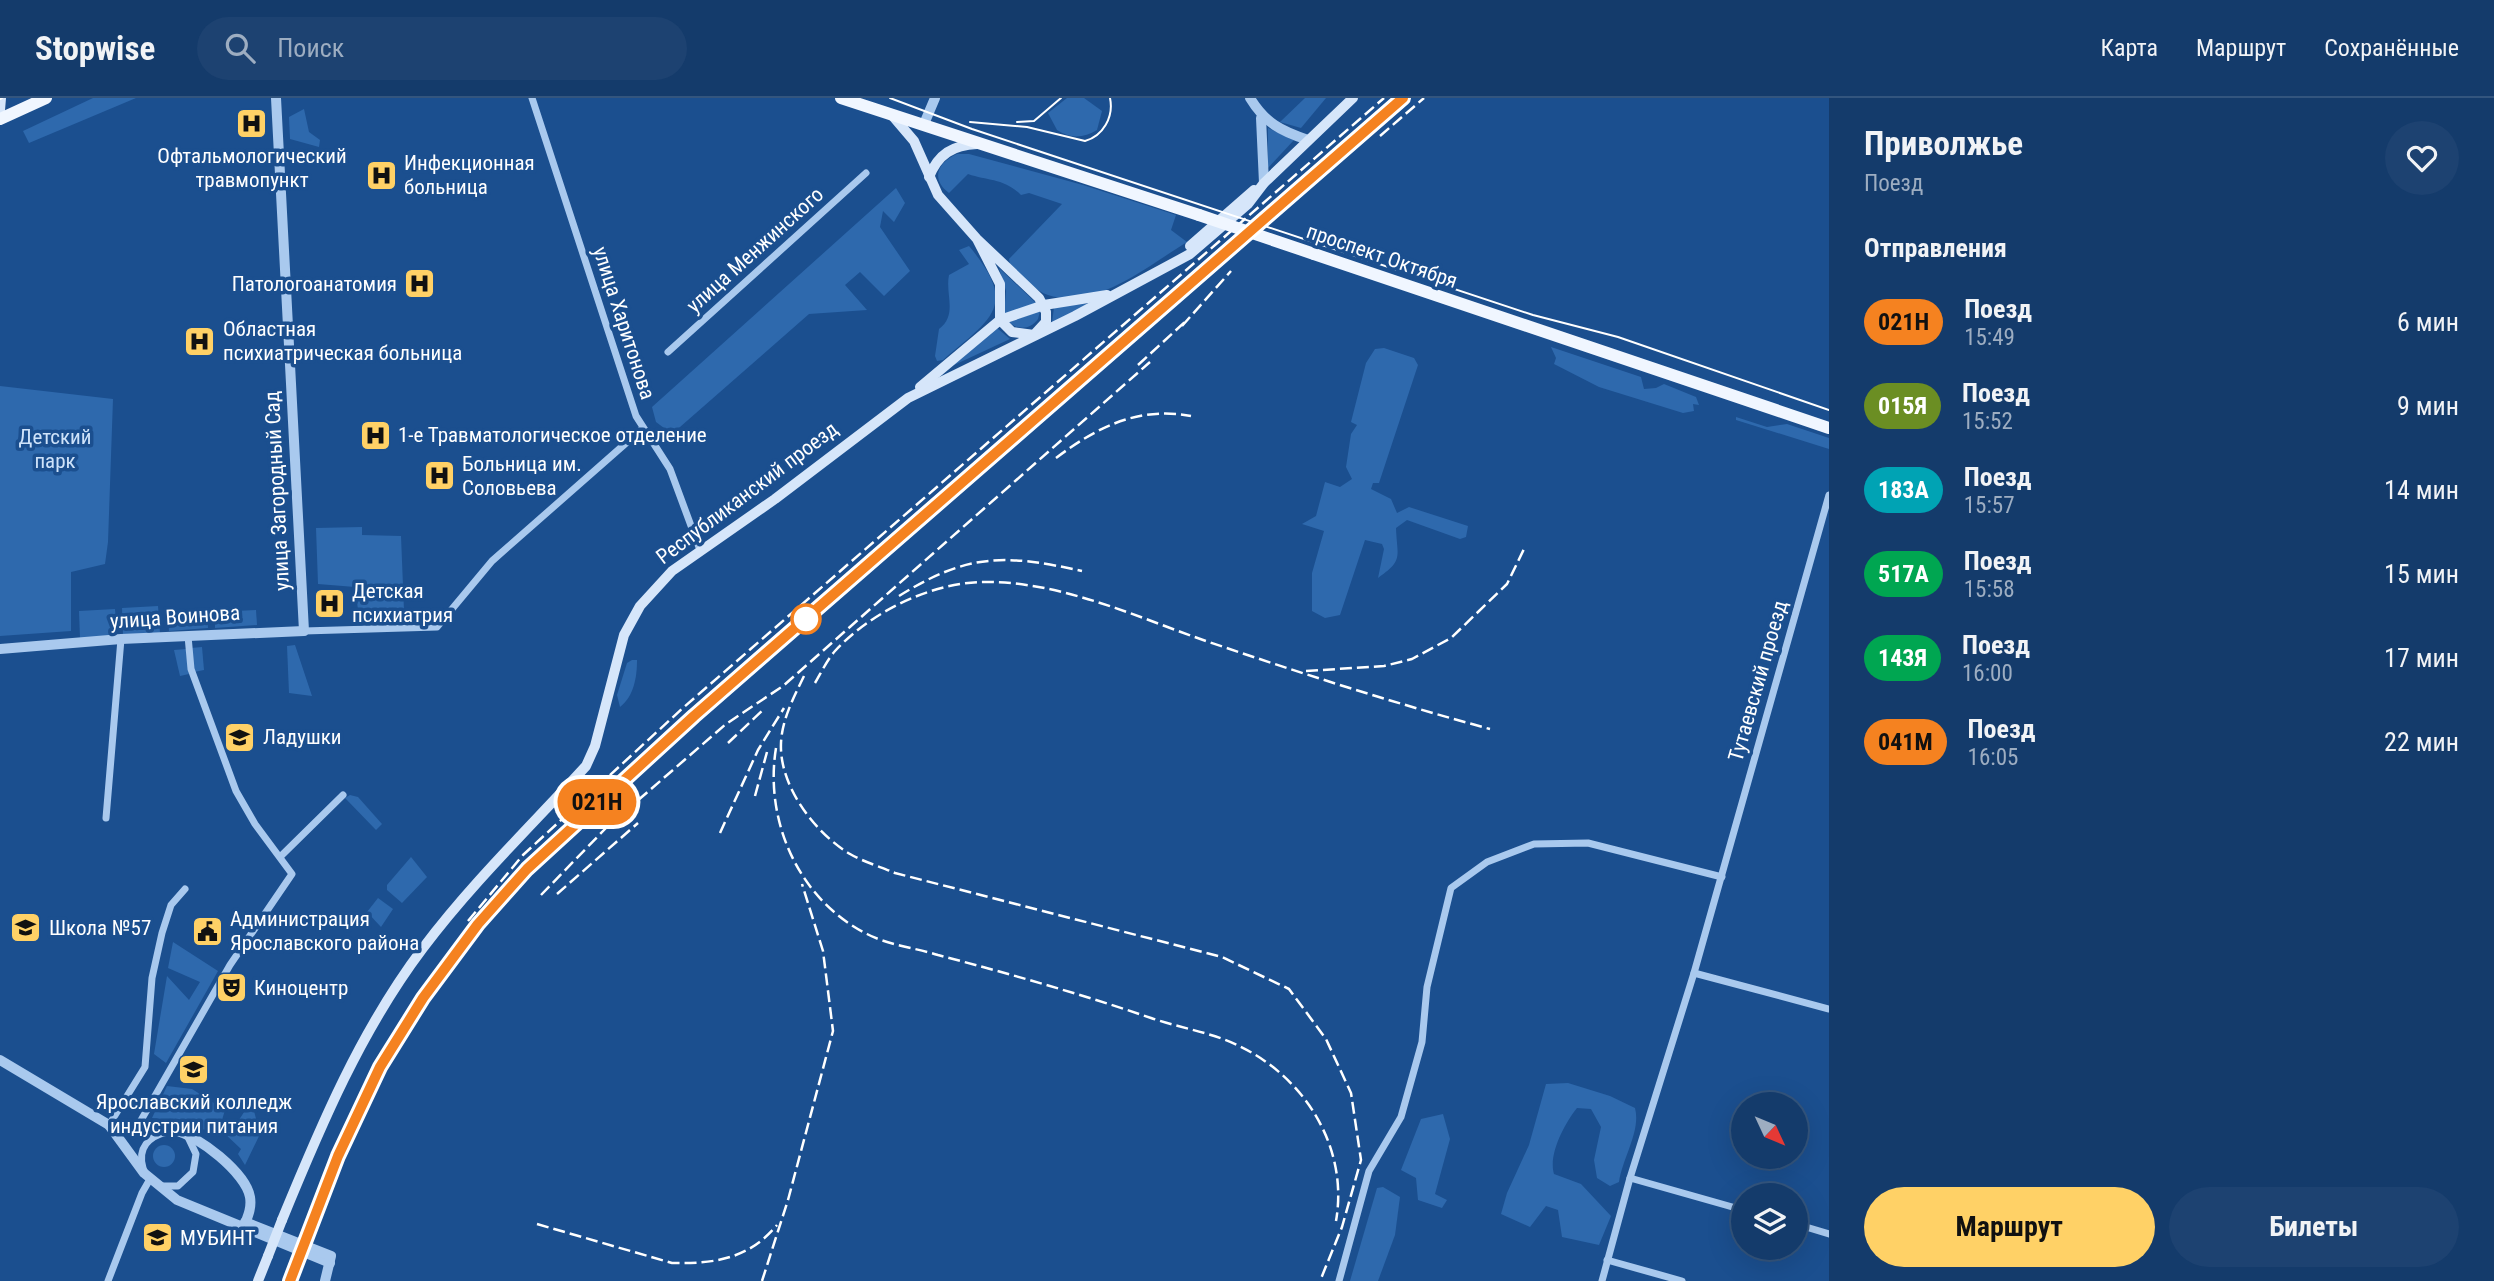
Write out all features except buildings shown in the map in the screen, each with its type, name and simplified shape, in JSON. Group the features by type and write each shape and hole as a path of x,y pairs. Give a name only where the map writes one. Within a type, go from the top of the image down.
{"main road":[{"path":"0,110 1,98"},
{"path":"0,119 47,98"},
{"name":"проспект Октября","path":"841,98 985,143 1829,428"},
{"name":"Республиканский проезд","path":"1321,127 1340,98"},
{"name":"Республиканский проезд","path":"908,398 1158,273 1242,198 1264,183 1353,98"},
{"path":"891,114 914,141 938,195 977,239 1044,304 1046,321 1034,335 1012,332 1000,320 1000,284 977,239"},
{"path":"929,177 934,163 945,152 967,144 985,143"},
{"name":"Республиканский проезд","path":"258,1281 324,1117 379,1014 449,915 586,766 595,746 630,624 656,586 908,398 1000,320 1044,304 1117,294"}],"street":[{"name":"улица Загородный Сад","path":"275,98 304,631"},
{"name":"улица Харитонова","path":"532,98 642,429 670,470 700,551"},
{"path":"924,124 935,98"},
{"path":"1250,98 1261,116 1279,130 1308,140"},
{"path":"1261,116 1264,183"},
{"name":"улица Менжинского","path":"668,352 866,173"},
{"name":"улица Воинова","path":"0,649 121,639 437,627 492,561 642,429"},
{"name":"Тутаевский проезд","path":"1602,1281 1630,1178 1722,877 1829,495"},
{"path":"136,1129 230,965 292,874 255,824 236,790 191,669 188,636"},
{"path":"106,818 121,639"},
{"path":"281,856 343,794"},
{"path":"1339,1281 1369,1171 1401,1117 1422,1042 1427,987 1451,888 1487,862 1534,844 1588,843 1722,877"},
{"path":"109,1125 145,1067 151,990 162,933 171,905 184,889"},
{"path":"1694,973 1829,1009"},
{"path":"0,1060 109,1125 150,1179 177,1200 330,1259 325,1281"},
{"path":"109,1125 175,1130 211,1150 240,1178 250,1194 251,1207 244,1225"},
{"path":"150,1179 141,1160 143,1147 152,1137 175,1130"},
{"path":"150,1179 178,1186 194,1172 196,1154 187,1135"},
{"path":"1630,1178 1731,1207"},
{"path":"108,1281 144,1187 150,1179"},
{"path":"1808,1228 1829,1234"},
{"path":"1607,1259 1682,1281"}],"green space":[{"path":"93,98 136,98 29,143 23,131"},
{"path":"1067,98 1084,98 1102,111 1097,130 1077,136 1057,130 1048,113"},
{"path":"1305,98 1326,98 1301,128 1280,122"},
{"path":"304,109 309,132 320,140 319,147 290,139 289,117"},
{"path":"1268,128 1294,140 1268,168"},
{"path":"969,154 1083,185 1176,215 1171,230 1187,242 1139,273 1103,291 1084,297 1048,295 1028,282 1010,264 1009,259 1062,204 1029,193 1021,195 1002,183 968,174 949,193 940,182 939,171 950,157"},
{"path":"896,188 905,203 894,222 883,211 880,227 910,271 884,296 860,272 845,285 867,310 809,314 672,434 656,422 652,407"},
{"path":"969,246 993,283 996,297 993,310 975,333 943,360 937,361 935,356 939,329 945,323 949,311 949,275 969,264 959,250"},
{"path":"999,268 1036,303 1004,314 1006,291"},
{"path":"1093,303 1052,323 1054,307"},
{"path":"1040,311 1038,319 1028,327 1016,327 1009,322"},
{"path":"997,328 1010,339 952,366"},
{"path":"1551,347 1641,377 1644,389 1664,384 1696,397 1699,405 1693,404 1694,411 1683,413 1599,387 1554,364 1556,358"},
{"path":"1384,348 1414,358 1418,365 1379,483 1373,483 1371,489 1391,499 1397,513 1409,507 1468,526 1466,537 1460,539 1407,520 1396,528 1398,552 1395,562 1378,578 1384,549 1382,544 1365,540 1340,615 1325,618 1312,611 1312,573 1324,531 1302,524 1316,516 1325,482 1340,487 1352,479 1346,467 1351,434 1357,425 1351,422 1366,363 1375,349"},
{"name":"Детский парк","path":"0,386 113,399 105,564 71,572 71,631 0,636"},
{"path":"1736,417 1767,427 1787,424 1829,438 1829,449 1736,420"},
{"path":"362,527 362,535 401,536 404,611 359,617 355,587 318,584 316,528"},
{"path":"158,606 160,633 123,635 122,608"},
{"path":"115,609 117,636 80,638 79,611"},
{"path":"256,610 257,625 215,628 215,612"},
{"path":"207,613 208,628 169,631 168,616"},
{"path":"295,645 312,696 289,693 287,646"},
{"path":"202,647 204,670 194,672 191,648"},
{"path":"186,649 189,674 180,676 174,650"},
{"path":"637,660 634,686 620,707 617,695 627,663"},
{"path":"350,795 358,797 382,824 376,830 345,798"},
{"path":"411,857 427,877 402,903 387,890 387,885"},
{"path":"378,898 393,909 381,927 367,912"},
{"path":"173,942 218,971 166,1063 154,1054 167,976 189,1000 200,982 168,968"},
{"path":"1568,1083 1610,1096 1635,1108 1636,1126 1619,1182 1610,1186 1597,1178 1594,1160 1601,1127 1591,1109 1577,1108 1555,1148 1554,1174 1581,1184 1611,1216 1599,1245 1562,1237 1558,1210 1546,1206 1530,1227 1501,1214 1507,1193 1529,1145 1546,1084"},
{"path":"167,1086 192,1089 225,1110 222,1120 237,1123 255,1095 260,1099 254,1111 260,1134 245,1165 238,1154 241,1149 222,1131 152,1118"},
{"path":"1443,1114 1450,1139 1435,1194 1447,1200 1442,1208 1418,1200 1416,1178 1401,1170 1421,1119"},
{"path":"160,1145 168,1145 175,1152 175,1160 168,1167 160,1167 153,1160 153,1152"},
{"path":"1383,1187 1400,1197 1395,1235 1378,1281 1350,1281 1377,1188"}],"tram line":[{"path":"890,98 972,129 1533,315 1618,337 1829,410"},
{"path":"1017,122 1034,121 1061,98"},
{"path":"970,122 1027,127 1085,141 1097,135 1106,125 1110,98"}],"railway":[{"path":"468,921 523,855 684,707 1384,98"},
{"path":"290,1281 338,1156 380,1067 423,998 478,924 527,869 694,716 1403,98"},
{"path":"1380,136 1424,98"},
{"path":"1182,326 1231,271"},
{"path":"1138,365 1187,320"},
{"path":"541,895 606,828 726,724 783,686 1150,362"},
{"path":"1056,458 1087,437 1119,422 1154,414 1191,416"},
{"path":"1306,671 1384,666 1412,659 1451,638 1507,584 1524,549"},
{"path":"899,596 946,572 988,561 1031,562 1082,571"},
{"path":"815,683 832,655 849,637 865,624 901,603 940,588 960,584 1009,583 1095,601 1312,676 1490,729"},
{"path":"804,676 789,708 782,734 782,759 786,776 812,821 850,854 895,873 1222,957 1289,989 1326,1039 1351,1093 1361,1160 1342,1227 1320,1281"},
{"path":"720,833 758,750 784,708"},
{"path":"728,743 764,709"},
{"path":"776,748 776,803 792,856 822,901 843,919 884,941 1045,985 1216,1037 1261,1058 1283,1075 1301,1095 1328,1141 1338,1193 1336,1221"},
{"path":"755,796 767,752"},
{"path":"557,894 638,823"},
{"path":"762,1281 788,1200 833,1031 823,951 802,884"},
{"path":"537,1224 672,1263 730,1257 755,1245 777,1225"}],"train":[{"name":"021Н","path":"290,1281 338,1156 380,1067 423,998 478,924 527,869 694,716 1403,98"}],"place":[{"name":"Офтальмологический травмопункт","path":"252,124"},
{"name":"Инфекционная больница","path":"381,175"},
{"name":"Патологоанатомия","path":"420,284"},
{"name":"Областная психиатрическая больница","path":"200,341"},
{"name":"1-е Травматологическое отделение","path":"375,435"},
{"name":"Больница им. Соловьева","path":"439,476"},
{"name":"Детская психиатрия","path":"329,603"},
{"name":"Ладушки","path":"240,737"},
{"name":"Школа №57","path":"26,928"},
{"name":"Администрация Ярославского района","path":"207,931"},
{"name":"Киноцентр","path":"231,988"},
{"name":"Ярославский колледж индустрии питания","path":"194,1070"},
{"name":"МУБИНТ","path":"157,1238"}]}
